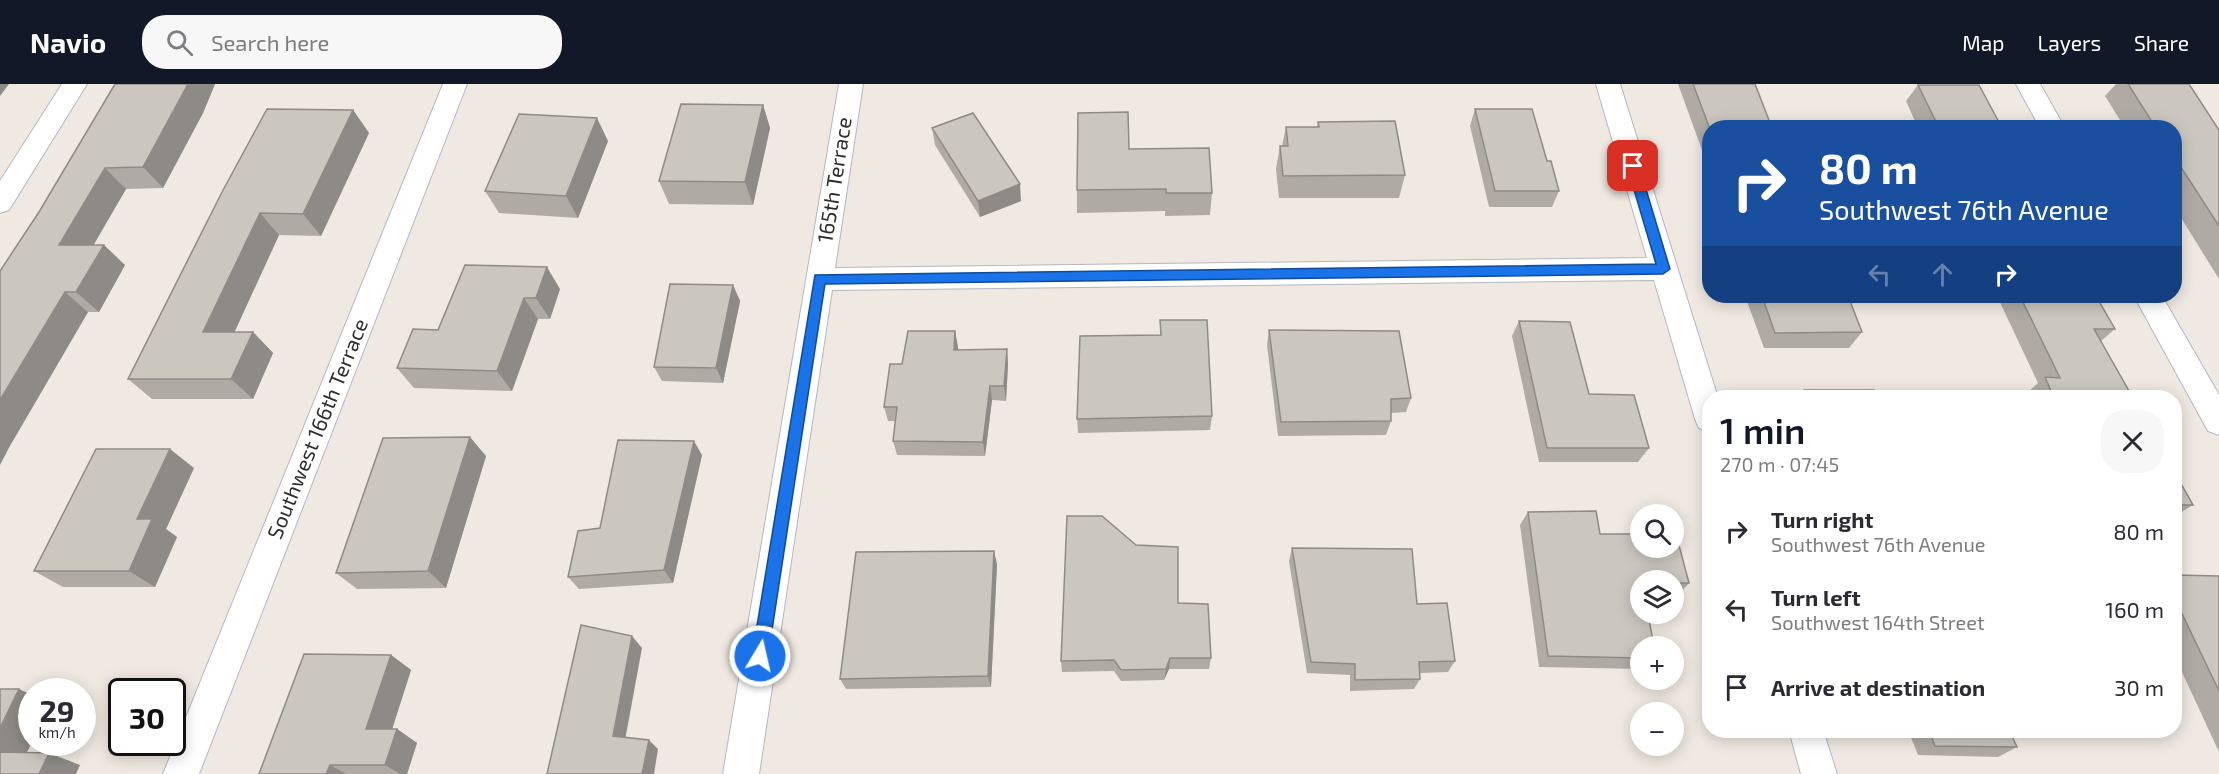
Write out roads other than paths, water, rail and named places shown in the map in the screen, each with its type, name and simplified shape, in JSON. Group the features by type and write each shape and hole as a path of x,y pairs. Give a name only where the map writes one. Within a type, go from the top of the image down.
{"street":[{"path":"0,203 75,84"},
{"name":"Southwest 166th Terrace","path":"181,774 455,84"},
{"name":"165th Terrace","path":"741,774 851,84"},
{"path":"1608,84 1702,393"},
{"path":"2028,84 2048,120"},
{"path":"820,279 1663,269"},
{"path":"2152,303 2219,422"},
{"path":"1809,738 1820,774"}]}
